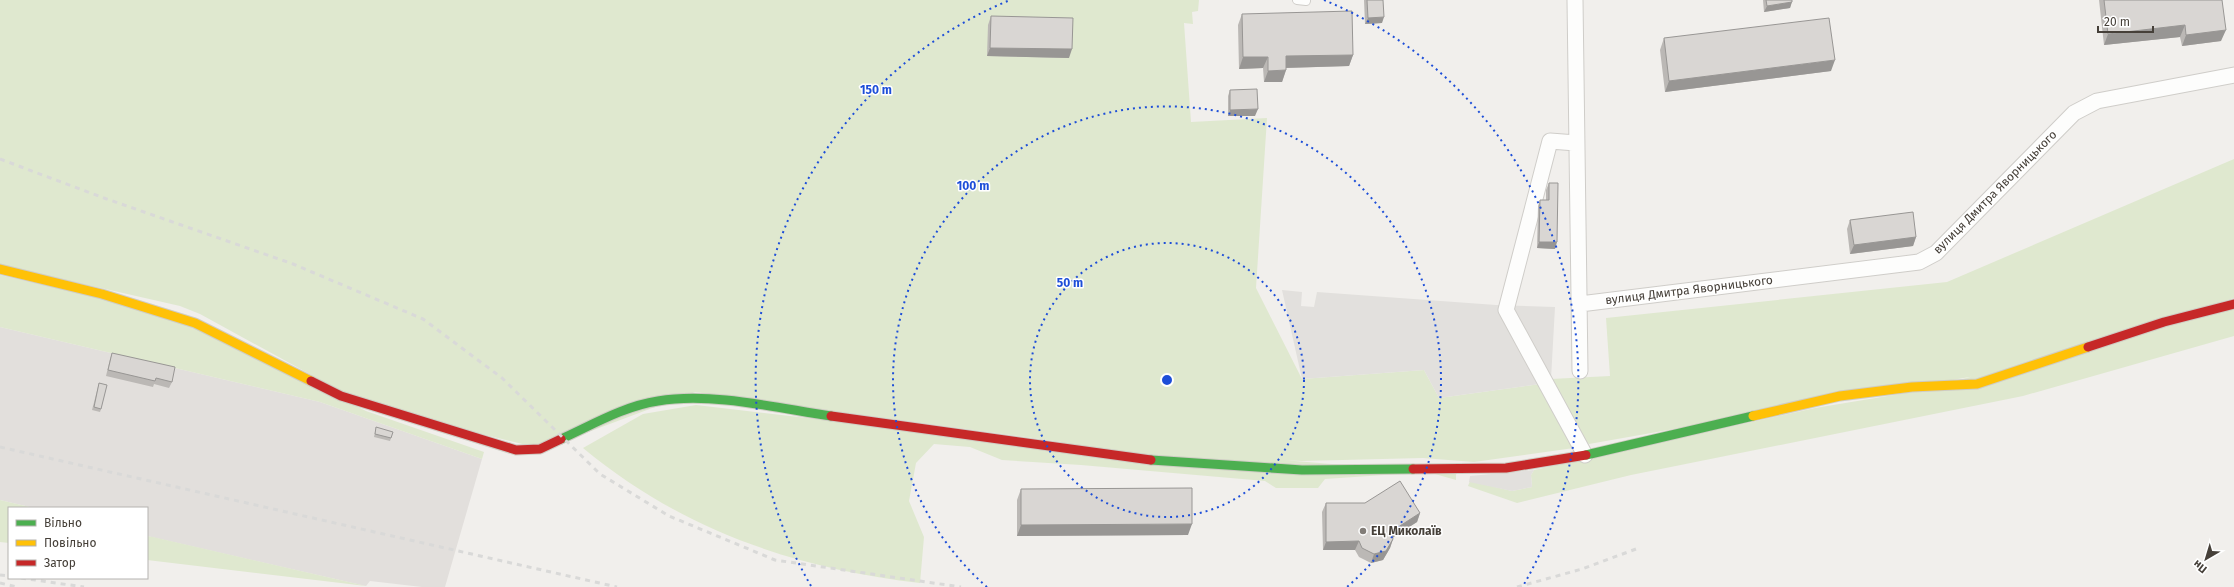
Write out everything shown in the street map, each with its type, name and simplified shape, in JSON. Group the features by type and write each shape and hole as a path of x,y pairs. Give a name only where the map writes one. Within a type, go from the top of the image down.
{"street":[{"path":"1575,0 1580,371"},
{"name":"вулиця Дмитра Яворницького","path":"1580,304 1919,262 1936,253 2074,113 2085,106 2097,101 2234,75"},
{"path":"1576,143 1550,141 1506,310 1585,455"},
{"path":"0,269 102,294 195,323 341,396 516,450 540,449 628,409 657,401 696,397 1142,459 1287,469 1506,468 1585,455 1840,396 1912,387 1963,386 1977,384 2164,322 2234,304"}],"lane":[{"path":"1297,0 1306,1"}],"shaded area":[{"path":"1282,290 1302,292 1301,306 1314,307 1317,292 1496,305 1555,307 1551,379 1540,384 1439,398 1424,370 1302,379"},
{"path":"0,327 320,402 482,459 445,587 422,587 370,581 366,586 148,536 148,507 30,507 0,500"},
{"path":"1534,470 1531,475 1532,487 1512,491 1469,482 1470,476"}],"green space":[{"path":"0,0 1199,0 1198,11 1192,12 1193,24 1184,23 1191,122 1267,118 1256,288 1302,379 1424,370 1439,398 1540,384 1574,448 1474,462 1423,458 1302,461 1142,453 695,392 543,449 368,406 200,314 180,306 0,265"},
{"path":"2234,159 2234,298 1992,373 1589,444 1583,439 1551,379 1610,376 1606,318 1947,282"},
{"path":"0,275 177,316 366,411 484,452 482,459 320,402 0,327"},
{"path":"2234,309 2234,336 2023,396 1631,475 1517,503 1468,486 1470,481 1512,491 1532,487 1531,475 1534,470 1815,408 1912,392"},
{"path":"696,405 910,430 1456,474 1456,480 1428,472 1325,479 1318,488 1276,488 1265,481 1081,465 1002,460 970,447 934,444 916,463 909,501 924,537 920,583 828,567 741,541 700,523 660,502 621,477 583,448 643,414"},
{"path":"0,500 30,507 8,507 8,543 0,542"},
{"path":"148,536 153,537 366,586 148,560"}],"building":[{"path":"1367,0 1383,0 1384,17 1368,18"},
{"path":"1766,0 1792,0 1792,2 1767,6"},
{"path":"2104,0 2222,0 2226,30 2186,35 2185,25 2108,34"},
{"path":"1352,11 1353,55 1286,56 1286,70 1268,71 1268,57 1243,57 1242,14"},
{"path":"991,16 1073,18 1072,49 990,48"},
{"path":"1829,18 1835,60 1669,81 1664,38"},
{"path":"1257,89 1258,109 1230,110 1230,90"},
{"path":"1549,183 1558,183 1557,242 1539,242 1540,200 1549,200"},
{"path":"1913,212 1916,237 1854,245 1850,220"},
{"path":"112,353 175,367 172,382 156,378 155,381 108,370"},
{"path":"99,383 107,385 101,409 94,407"},
{"path":"376,427 393,432 391,438 375,434"},
{"name":"ЕЦ Миколаїв","path":"1400,481 1420,513 1392,531 1393,539 1386,551 1374,554 1362,548 1359,541 1326,542 1326,503 1365,503"},
{"path":"1192,488 1192,524 1021,525 1021,489"}],"railway":[{"path":"0,159 104,198 293,264 423,319 502,378 600,474 669,516 775,560 961,587"},
{"path":"0,447 617,587"},
{"path":"1517,587 1582,569 1636,549"},
{"path":"0,575 8,576"},
{"path":"28,579 84,587"},
{"path":"0,583 17,587"}],"traffic: fast":[{"path":"561,439 633,407 645,403 679,399 700,398 744,402 831,416"},
{"path":"1586,455 1753,416"},
{"path":"1151,460 1302,470 1413,469"}],"traffic: slow":[{"path":"0,269 102,294 195,323 311,381"},
{"path":"1753,416 1840,396 1912,387 1977,384 2088,347"}],"traffic: jam":[{"path":"2088,347 2164,322 2234,304"},
{"path":"311,381 341,396 516,450 540,449 561,439"},
{"path":"831,416 1151,460"},
{"path":"1413,469 1506,468 1586,455"}],"place":[{"name":"ЕЦ Миколаїв","path":"1363,531"}]}
